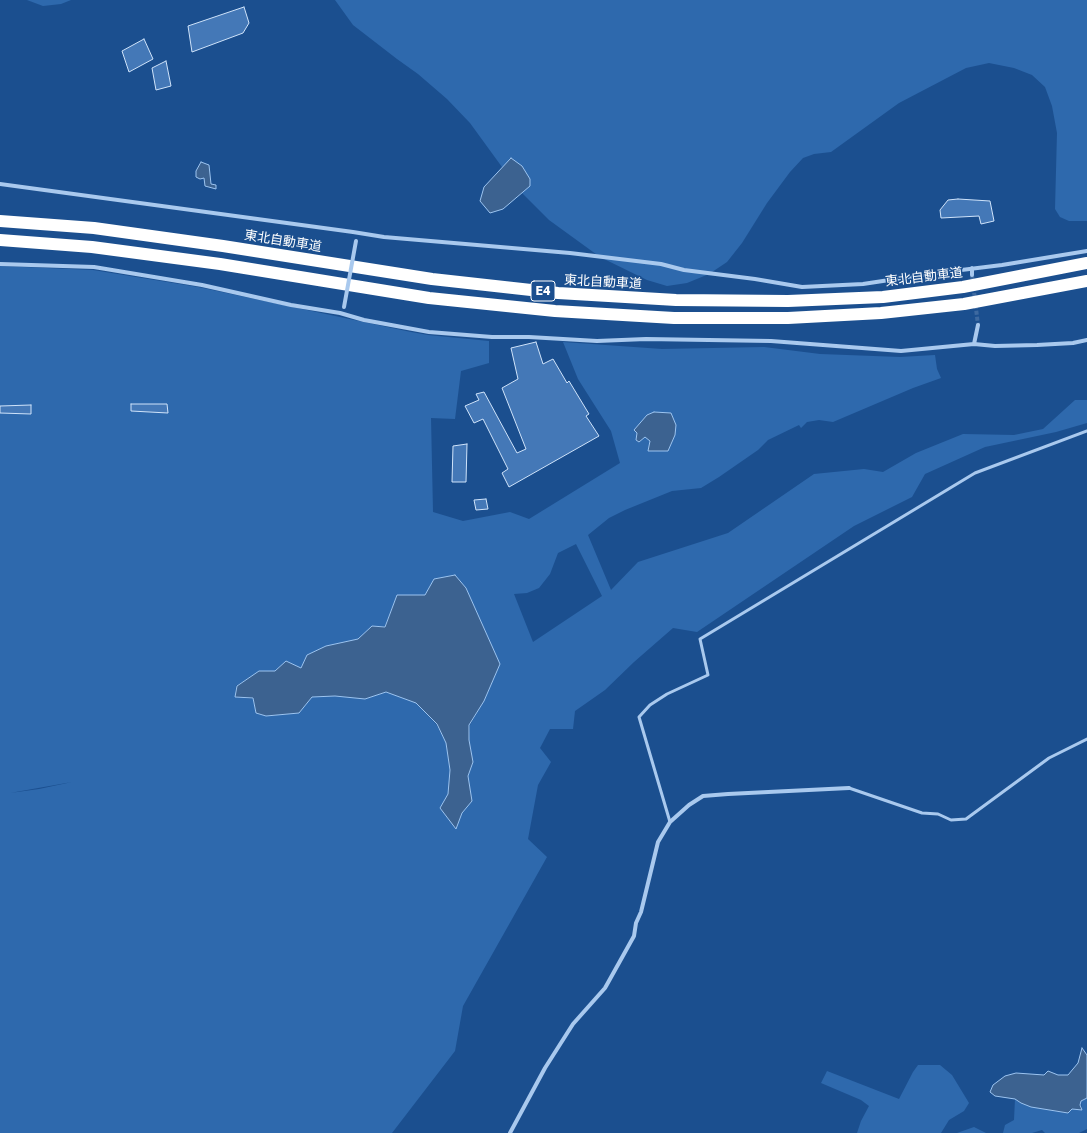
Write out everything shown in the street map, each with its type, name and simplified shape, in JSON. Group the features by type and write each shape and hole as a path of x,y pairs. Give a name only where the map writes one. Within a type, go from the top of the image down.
{"highway":[{"name":"東北自動車道","path":"0,220 94,228 223,246 432,279 558,293 676,300 788,300 883,297 963,287 1087,263"},
{"name":"E4","path":"0,240 92,247 182,259 429,298 555,311 674,318 788,318 881,313 964,304 1087,281"}],"street":[{"path":"0,184 384,237 570,253 661,264 684,270 755,279 802,287 863,284 1002,265 1087,251"},
{"path":"340,313 344,307 356,241 353,232"},
{"path":"0,264 94,267 202,285 291,305 340,313 364,320 429,332 492,337 597,340 646,339 763,341 901,351 974,344 1018,346 1087,340"},
{"path":"972,268 972,275"},
{"path":"974,344 978,325"},
{"path":"510,1133 545,1068 573,1024 605,988 634,936 636,923 641,912 658,842 670,822 689,804 703,796 849,788"}],"lane":[{"path":"670,822 639,717 650,705 667,694 708,675 700,639 975,473 1087,432"},
{"path":"849,788 916,811 938,814 951,820 966,819 1049,758 1087,739"}],"shaded area":[{"path":"27,0 71,0 61,4 43,6"},
{"path":"335,0 1087,0 1087,221 1069,221 1060,217 1055,209 1057,133 1052,106 1045,87 1032,75 1014,68 989,63 966,68 899,103 831,152 814,154 803,158 790,172 767,203 742,243 727,262 709,274 687,283 667,286 647,280 600,257 549,220 518,189 470,123 447,99 418,74 353,25"},
{"path":"511,158 522,166 530,179 530,186 503,209 490,213 480,201 484,187"},
{"path":"201,162 209,165 211,184 216,185 216,189 205,186 204,178 200,179 196,177 196,171"},
{"path":"0,266 93,270 198,287 411,332 489,341 489,363 461,371 455,419 431,418 433,512 463,521 510,512 529,519 620,463 611,431 578,379 563,342 662,349 764,347 820,354 900,357 935,355 937,369 941,378 913,388 833,422 819,420 807,422 801,428 799,425 768,440 758,450 701,488 672,491 609,518 588,535 611,590 638,562 728,533 814,474 864,469 883,472 916,453 963,434 1014,435 1043,429 1075,400 1087,400 1087,423 1056,432 985,447 925,474 912,497 854,526 697,632 673,628 605,690 575,711 573,729 550,729 540,748 551,762 538,785 528,839 547,857 463,1006 455,1051 392,1133 0,1133","holes":["576,544 602,596 533,642 514,594 527,593 539,588 550,574 558,553","455,575 466,588 500,664 484,701 470,725 469,740 473,763 468,776 472,801 462,813 456,829 440,808 448,794 450,770 446,743 436,724 416,703 386,692 365,699 335,696 312,697 299,713 266,716 256,713 253,699 235,697 236,686 259,671 275,671 286,661 301,668 307,655 326,646 358,639 372,626 385,626 397,595 425,595 434,579","72,782 39,789 10,793"]},
{"path":"654,412 671,413 676,425 675,435 668,451 648,451 650,441 645,437 639,442 636,440 637,433 634,430 647,415"},
{"path":"455,575 466,588 500,664 484,701 469,725 469,740 473,762 468,776 472,801 462,813 456,829 440,808 448,794 450,770 446,743 437,724 416,703 386,692 365,699 335,696 312,697 299,713 266,716 256,713 253,698 235,697 237,686 259,671 275,671 286,661 301,668 307,655 326,646 358,639 372,626 385,627 397,595 425,595 434,579"},
{"path":"1082,1048 1087,1055 1087,1098 1081,1101 1080,1105 1082,1110 1072,1109 1068,1113 1031,1107 1015,1099 995,1096 990,1092 993,1085 1005,1076 1016,1073 1044,1075 1048,1071 1058,1075 1068,1075 1078,1063"},
{"path":"918,1065 940,1065 952,1075 969,1103 964,1111 949,1120 941,1133 857,1133 861,1121 869,1106 861,1100 821,1083 827,1071 899,1099"},
{"path":"1087,1098 1087,1129 1079,1133 1045,1133 1042,1130 1032,1133 1003,1133 1005,1125 1014,1120 1015,1099 1031,1107 1068,1113 1072,1109 1082,1110 1081,1101"},
{"path":"974,1127 986,1133 957,1133"}],"building":[{"path":"244,7 249,23 243,33 192,52 188,26"},
{"path":"144,39 153,59 129,72 122,51"},
{"path":"166,61 171,86 156,90 152,68"},
{"path":"958,199 990,201 994,221 981,224 979,216 941,218 940,210 948,200"},
{"path":"536,342 543,364 553,359 567,383 569,381 589,414 586,416 599,436 509,487 502,473 508,469 483,419 474,423 465,406 479,400 476,394 484,392 517,453 526,449 502,388 518,379 511,348"},
{"path":"131,404 167,404 168,413 131,411"},
{"path":"31,405 31,414 0,413 0,406"},
{"path":"467,444 466,482 452,482 453,446"},
{"path":"486,499 488,509 476,510 474,500"}],"tunnel":[{"path":"972,275 978,325"}]}
